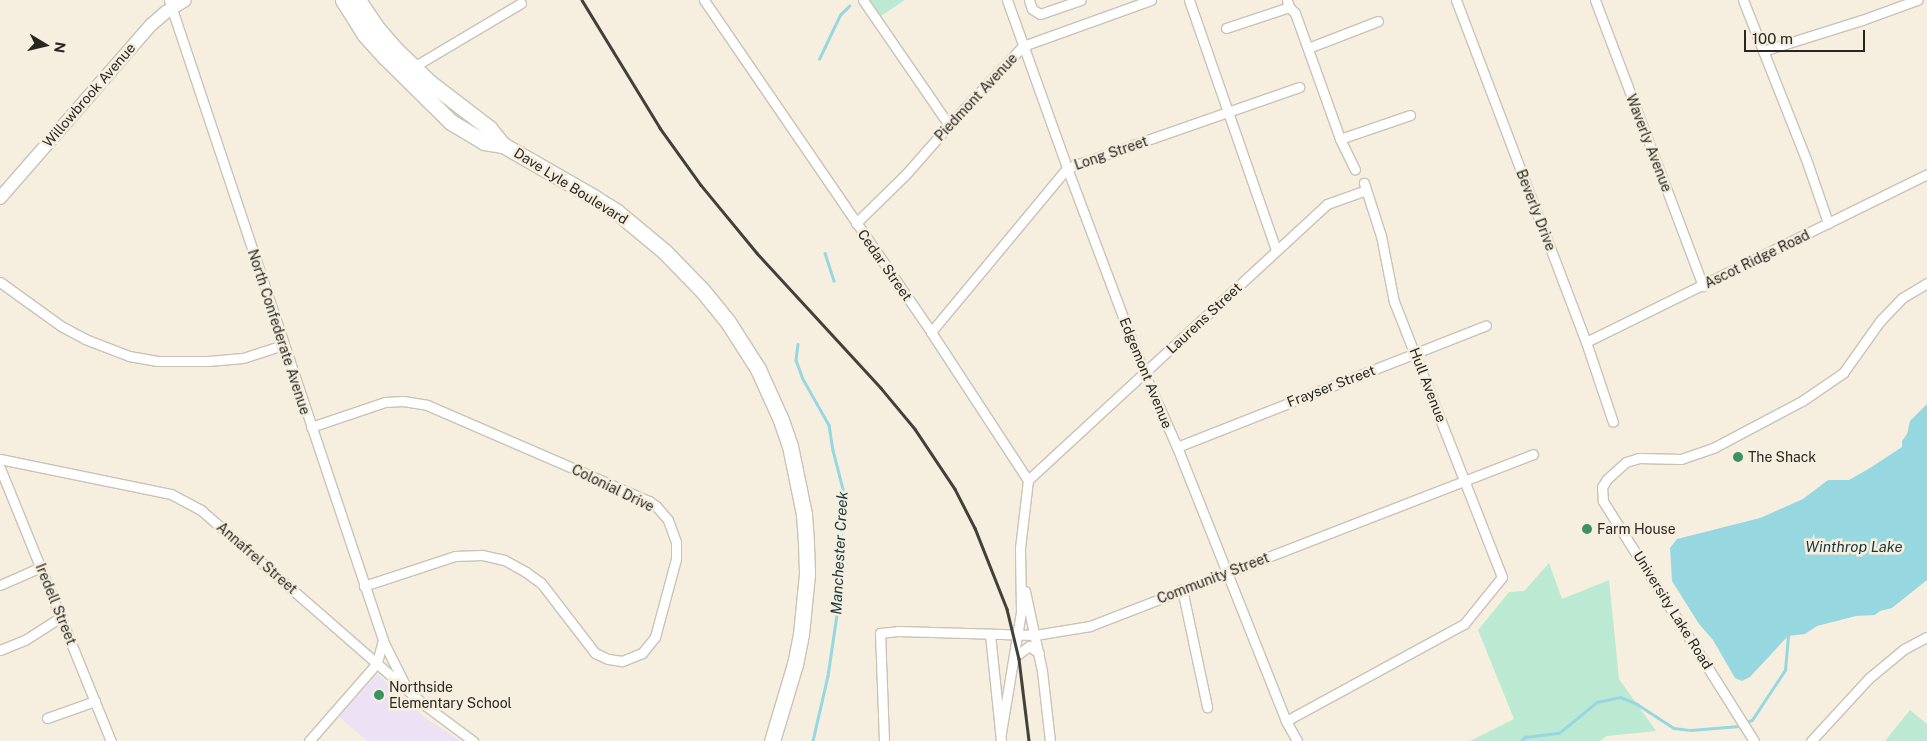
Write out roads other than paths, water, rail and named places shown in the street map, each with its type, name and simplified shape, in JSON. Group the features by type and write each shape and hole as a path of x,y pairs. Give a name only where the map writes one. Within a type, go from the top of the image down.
{"main road":[{"name":"Dave Lyle Boulevard","path":"343,0 366,35 407,70"},
{"name":"Dave Lyle Boulevard","path":"358,0 407,70 451,122 484,142 503,145 617,212 664,251 702,290 728,322 758,369 790,446 797,474 804,514 807,574 802,627 795,664 772,741"}],"street":[{"name":"Willowbrook Avenue","path":"0,198 170,4 185,0"},
{"name":"Cedar Street","path":"704,0 932,332 1028,480"},
{"path":"863,0 948,125"},
{"name":"Edgemont Avenue","path":"1007,0 1066,168 1144,373 1177,447 1286,721 1297,741"},
{"path":"1029,0 1032,9 1040,14 1081,0"},
{"name":"Piedmont Avenue","path":"856,223 906,174 948,125 1023,46 1151,0"},
{"path":"1189,0 1226,112 1276,250"},
{"name":"Beverly Drive","path":"1456,0 1586,342 1613,422"},
{"name":"Waverly Avenue","path":"1594,0 1703,286"},
{"path":"1743,0 1806,159 1828,223"},
{"path":"1763,51 1862,20 1917,0"},
{"path":"407,70 521,3"},
{"name":"North Confederate Avenue","path":"170,4 382,640 407,690"},
{"path":"1226,28 1288,4 1295,12 1340,138 1354,170"},
{"path":"1308,48 1378,21"},
{"name":"Long Street","path":"932,332 1066,168 1299,87"},
{"path":"1340,138 1410,115"},
{"name":"Ascot Ridge Road","path":"1586,342 1927,174"},
{"name":"Laurens Street","path":"1028,480 1326,204 1365,187"},
{"name":"Hull Avenue","path":"1286,721 1464,624 1502,577 1394,302 1381,236 1365,187"},
{"path":"0,282 61,326 85,339 129,356 158,361 208,361 243,358 283,345"},
{"name":"University Lake Road","path":"1754,741 1603,501 1602,487 1607,479 1626,462 1639,458 1681,460 1715,446 1810,396 1843,373 1880,322 1902,298 1927,283"},
{"name":"Frayser Street","path":"1177,447 1486,325"},
{"name":"Colonial Drive","path":"310,427 385,402 403,401 427,405 656,506 668,520 676,542 676,559 654,637 642,654 622,661 608,659 595,653 541,584 526,572 504,560 482,556 455,556 364,586"},
{"name":"Community Street","path":"884,741 880,634 898,631 1035,635 1090,626 1533,454"},
{"name":"Annafrel Street","path":"0,459 171,494 202,510 407,690 473,741"},
{"name":"Iredell Street","path":"0,468 110,741"},
{"path":"1001,737 1021,612 1021,541 1028,480"},
{"path":"0,585 41,567"},
{"path":"1022,580 1039,653 1050,741"},
{"path":"1182,589 1207,707"},
{"path":"1021,612 1025,629 1035,635"},
{"path":"0,650 25,640 61,617"},
{"path":"990,634 1001,737"},
{"path":"1014,656 1022,644 1035,635"},
{"path":"1811,741 1869,678 1904,649 1927,637"},
{"path":"309,741 376,663 382,640"},
{"path":"1014,656 1030,646 1039,653"},
{"path":"47,718 95,701"}],"water":[{"name":"Winthrop Lake","path":"1927,404 1927,580 1892,608 1880,611 1875,615 1856,616 1817,626 1805,634 1788,636 1750,677 1742,681 1735,678 1713,640 1699,624 1672,581 1670,548 1677,539 1760,518 1803,499 1828,480 1849,480 1902,447 1902,441 1907,434 1910,421"}],"waterway":[{"path":"819,59 840,15 849,6"},
{"path":"825,253 834,281"},
{"name":"Manchester Creek","path":"798,344 796,360 803,379 829,425 843,489 842,526 838,560 840,594 828,676 813,741"},
{"path":"1747,722 1752,720 1785,670 1788,636"},
{"path":"1521,741 1525,737 1559,733 1597,702 1620,697 1637,704 1674,728 1691,730 1739,726"}],"railway":[{"path":"582,0 660,128 701,185 757,253 881,388 915,429 955,489 975,528 1007,609 1019,659 1029,741"}],"place":[{"name":"The Shack","path":"1738,457"},
{"name":"Farm House","path":"1587,529"},
{"name":"Northside Elementary School","path":"379,695"}]}
